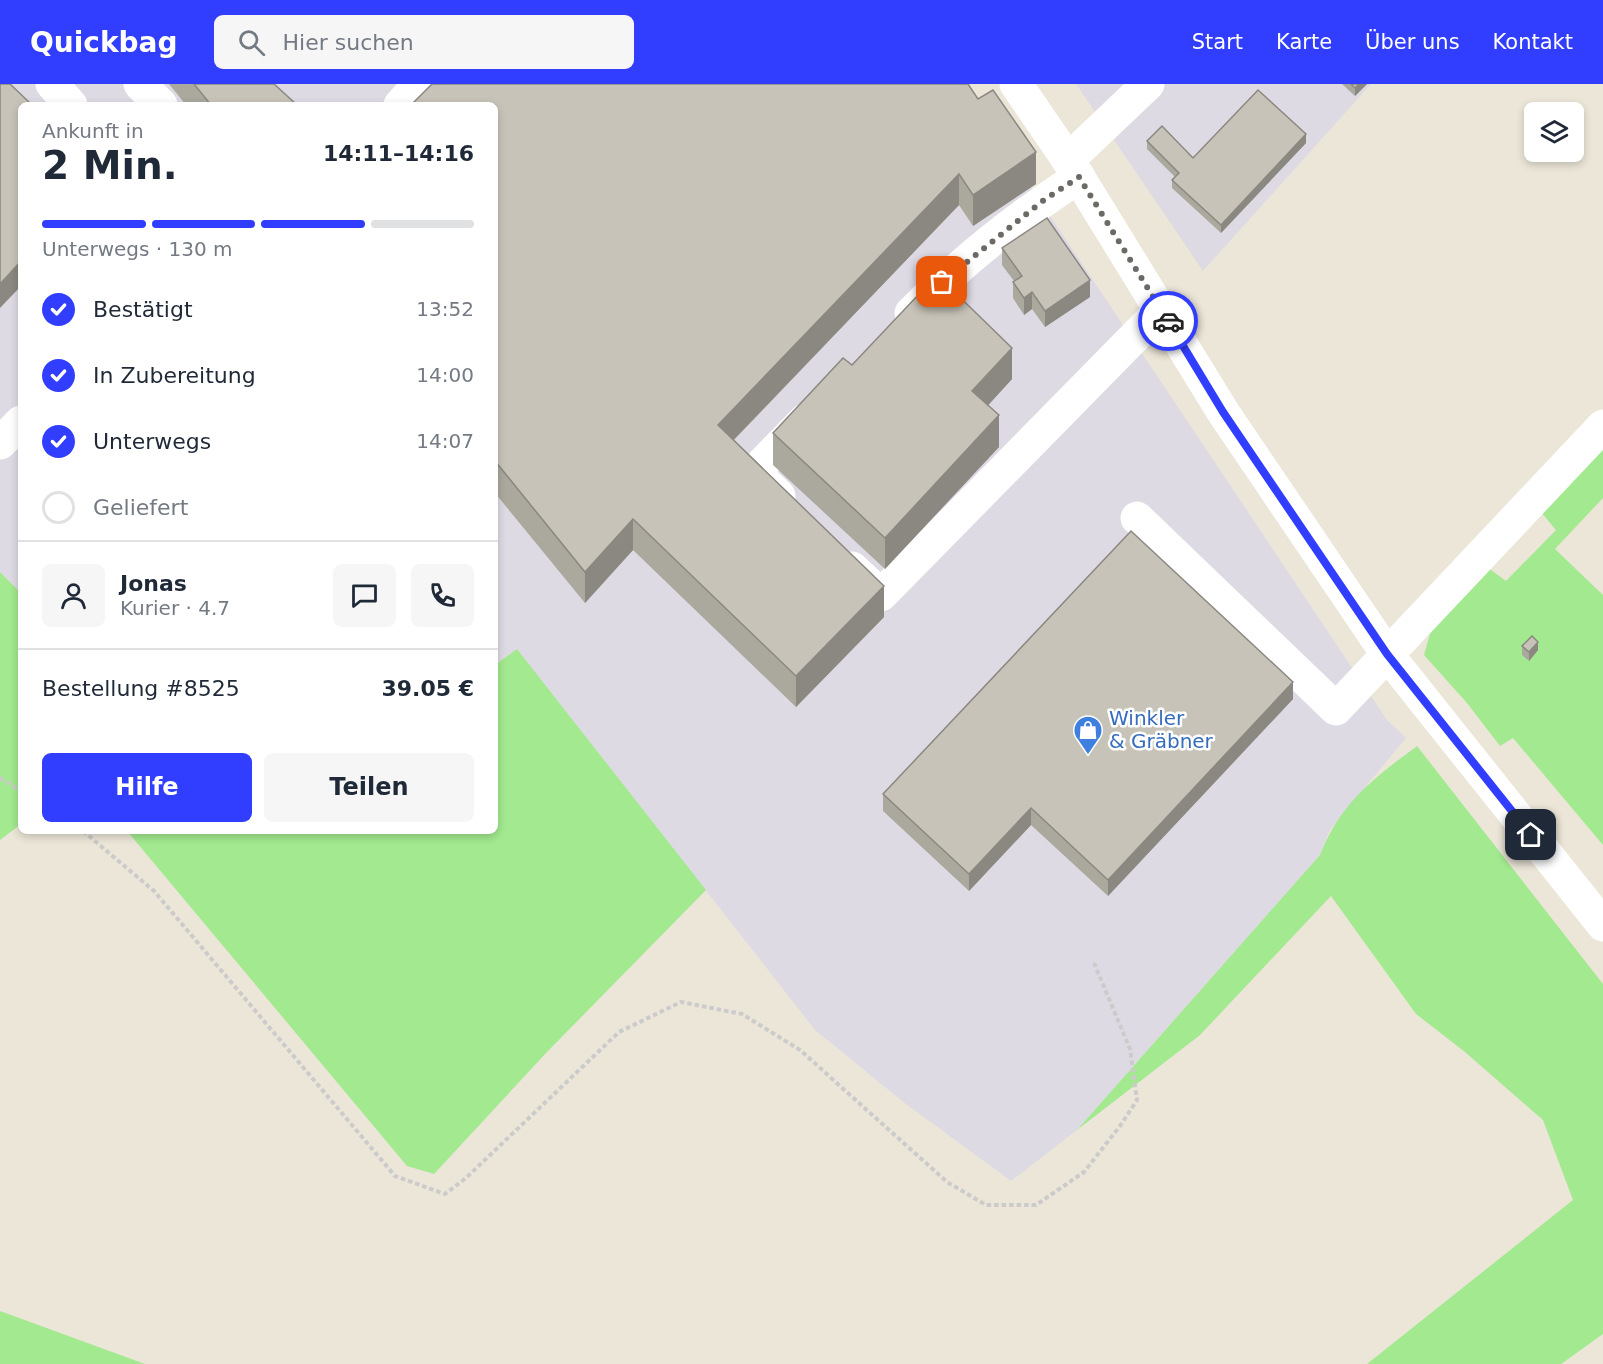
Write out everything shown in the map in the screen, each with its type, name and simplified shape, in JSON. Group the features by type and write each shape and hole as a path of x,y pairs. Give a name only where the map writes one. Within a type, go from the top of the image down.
{"street":[{"path":"52,84 68,102"},
{"path":"140,84 157,102"},
{"path":"403,102 419,84"},
{"path":"1016,84 1073,168 1223,412 1387,654 1603,925"},
{"path":"893,331 942,282 1044,200 1148,84"},
{"path":"830,546 881,595 1161,310"},
{"path":"796,513 754,472 828,398"},
{"path":"0,443 18,425"},
{"path":"1137,518 1335,709 1603,426"}],"path":[{"path":"0,778 18,789"},
{"path":"86,834 153,891 395,1176 445,1194 466,1178 619,1032 681,1002 742,1014 800,1050 946,1182 986,1205 1036,1204 1084,1172 1137,1100 1130,1049 1095,963"}],"shaded area":[{"path":"0,84 962,84 1387,720 1406,738 1330,830 1320,855 1077,1130 1011,1181 902,1101 815,1030 517,649 498,663 498,102 18,102 18,590 0,572"},
{"path":"1076,84 1371,84 1203,271"}],"green space":[{"path":"1603,446 1603,498 1555,549 1603,595 1603,845 1513,738 1500,746 1467,703 1424,655 1433,623 1487,567 1506,581 1556,530 1541,512"},
{"path":"0,572 18,590 18,826 0,840"},
{"path":"517,649 706,890 546,1053 434,1174 407,1166 130,834 498,834 498,663"},
{"path":"1417,746 1603,984 1603,1334 1561,1364 1367,1364 1573,1200 1543,1120 1465,1052 1416,1014 1331,896 1200,1035 1077,1130 1320,855 1328,836 1348,806 1373,781"},
{"path":"0,1311 145,1364 0,1364"}],"building":[{"path":"0,84 10,84 29,102 18,102 18,264 0,284"},
{"path":"194,84 274,84 294,102 209,102"},
{"path":"432,84 968,84 978,99 993,90 1036,152 973,195 959,174 718,425 884,586 796,676 633,519 585,572 498,465 498,102 414,102"},
{"path":"1258,90 1306,134 1221,225 1172,180 1179,173 1147,141 1162,126 1193,158"},
{"path":"1047,218 1090,280 1045,311 1032,292 1024,298 1013,282 1022,276 1002,248"},
{"path":"937,275 1012,348 972,391 999,415 885,538 773,433 843,358 852,365"},
{"name":"Winkler & Gräbner","path":"1131,531 1293,682 1108,880 1031,808 969,874 883,794"},
{"path":"1532,636 1538,642 1529,652 1522,646"}],"way so far":[{"path":"942,282 1044,200 1079,177 1168,321"}],"place":[{"name":"Winkler & Gräbner","path":"1088,756"}],"route":[{"path":"1168,321 1223,412 1387,654 1531,835"}]}
